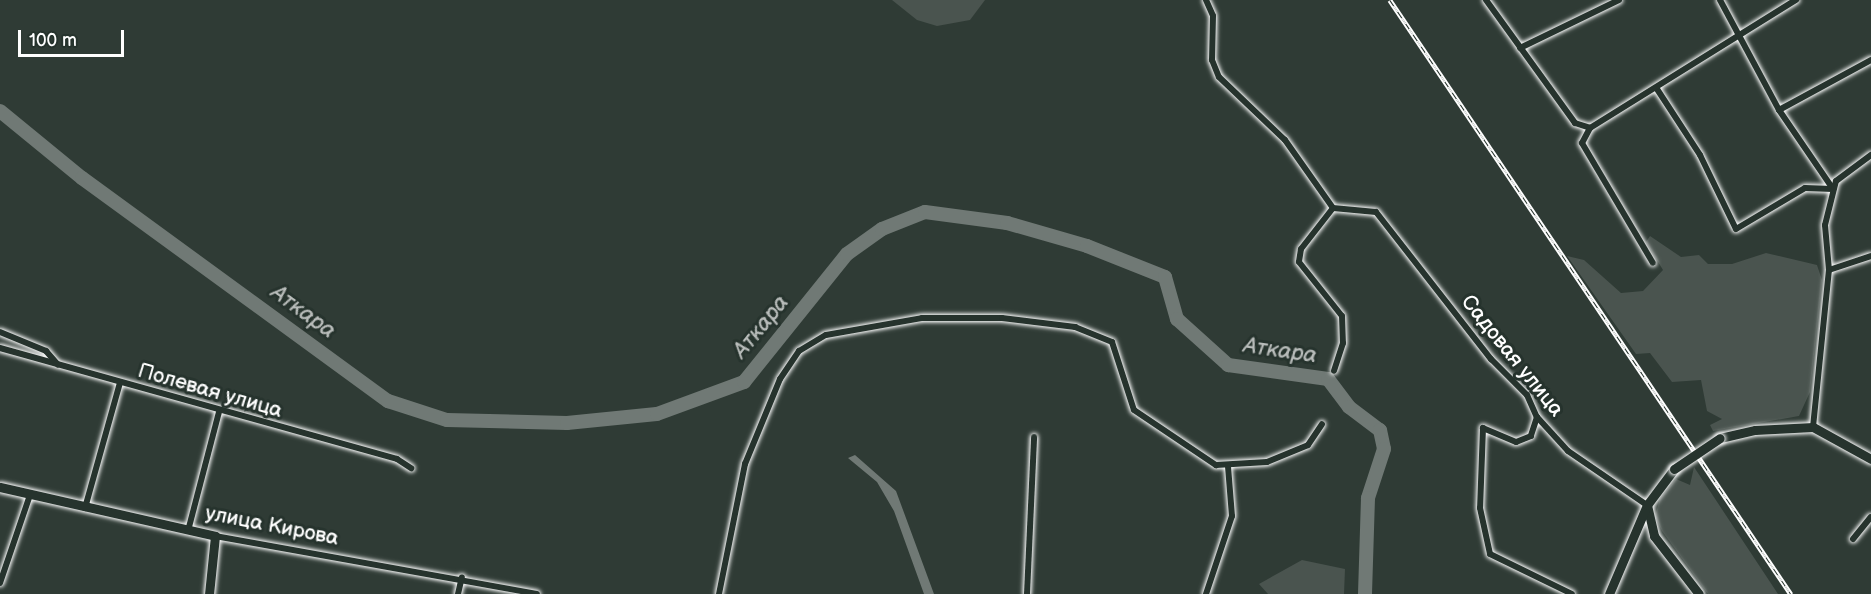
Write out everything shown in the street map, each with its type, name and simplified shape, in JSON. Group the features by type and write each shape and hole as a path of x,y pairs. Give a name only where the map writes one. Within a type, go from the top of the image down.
{"street":[{"path":"1206,0 1213,16 1212,60 1219,77 1285,140 1333,208 1301,249 1299,262 1342,316 1343,343 1334,371"},
{"path":"1486,0 1575,123 1590,128"},
{"path":"1520,48 1619,0"},
{"path":"1720,0 1779,110 1833,189"},
{"path":"1653,263 1582,143 1590,128 1657,89 1737,35 1796,0"},
{"path":"1779,110 1871,60"},
{"path":"1657,89 1700,154 1736,229 1805,188 1833,189"},
{"path":"1813,427 1829,270 1825,225 1833,189 1842,174 1871,155"},
{"name":"Садовая улица","path":"1333,208 1376,212 1491,359 1527,395 1537,417 1568,451 1647,505"},
{"path":"1829,270 1871,256"},
{"path":"719,594 745,464 780,379 799,351 826,335 922,318 1002,318 1075,327 1112,342 1134,410 1162,433 1216,465 1267,462 1308,445 1322,424"},
{"path":"0,332 46,351 59,367"},
{"name":"Полевая улица","path":"0,348 219,412 398,459 411,468"},
{"path":"85,508 120,383"},
{"path":"189,527 219,412"},
{"path":"1537,417 1531,436 1516,442 1483,428 1479,437 1480,508 1490,554 1572,594"},
{"path":"1609,594 1647,505 1674,469 1720,438 1755,430 1813,427 1871,459"},
{"path":"1027,594 1034,437"},
{"path":"1206,594 1232,516 1228,466"},
{"name":"улица Кирова","path":"0,487 85,508 189,527 215,536 462,577 537,594"},
{"path":"0,583 30,495"},
{"path":"1647,505 1654,536 1699,594"},
{"path":"1853,539 1871,517"},
{"path":"209,594 215,536"},
{"path":"458,594 462,577"}],"shaded area":[{"path":"892,0 985,0 970,20 937,26 917,20"},
{"path":"1650,236 1681,257 1699,255 1708,264 1732,264 1766,253 1817,265 1822,280 1810,392 1799,416 1713,431 1710,425 1722,419 1707,411 1701,380 1672,382 1650,353 1636,354 1567,256 1584,260 1621,293 1643,291 1663,270 1646,242"},
{"path":"855,455 896,491 934,594 924,594 894,511 877,482 848,458"},
{"path":"1694,467 1778,594 1708,594 1662,531 1655,516 1660,499 1676,479 1690,485"},
{"path":"1302,560 1345,569 1344,594 1268,594 1259,584"}],"waterway":[{"name":"Аткара","path":"0,111 82,178 388,401 447,420 567,423 657,414 744,382 847,254 882,229 925,212 1007,223 1087,246 1165,277 1177,319 1228,365 1328,379 1349,407 1380,430 1384,449 1368,498 1365,594"}],"railway":[{"path":"1390,0 1791,594"}]}
